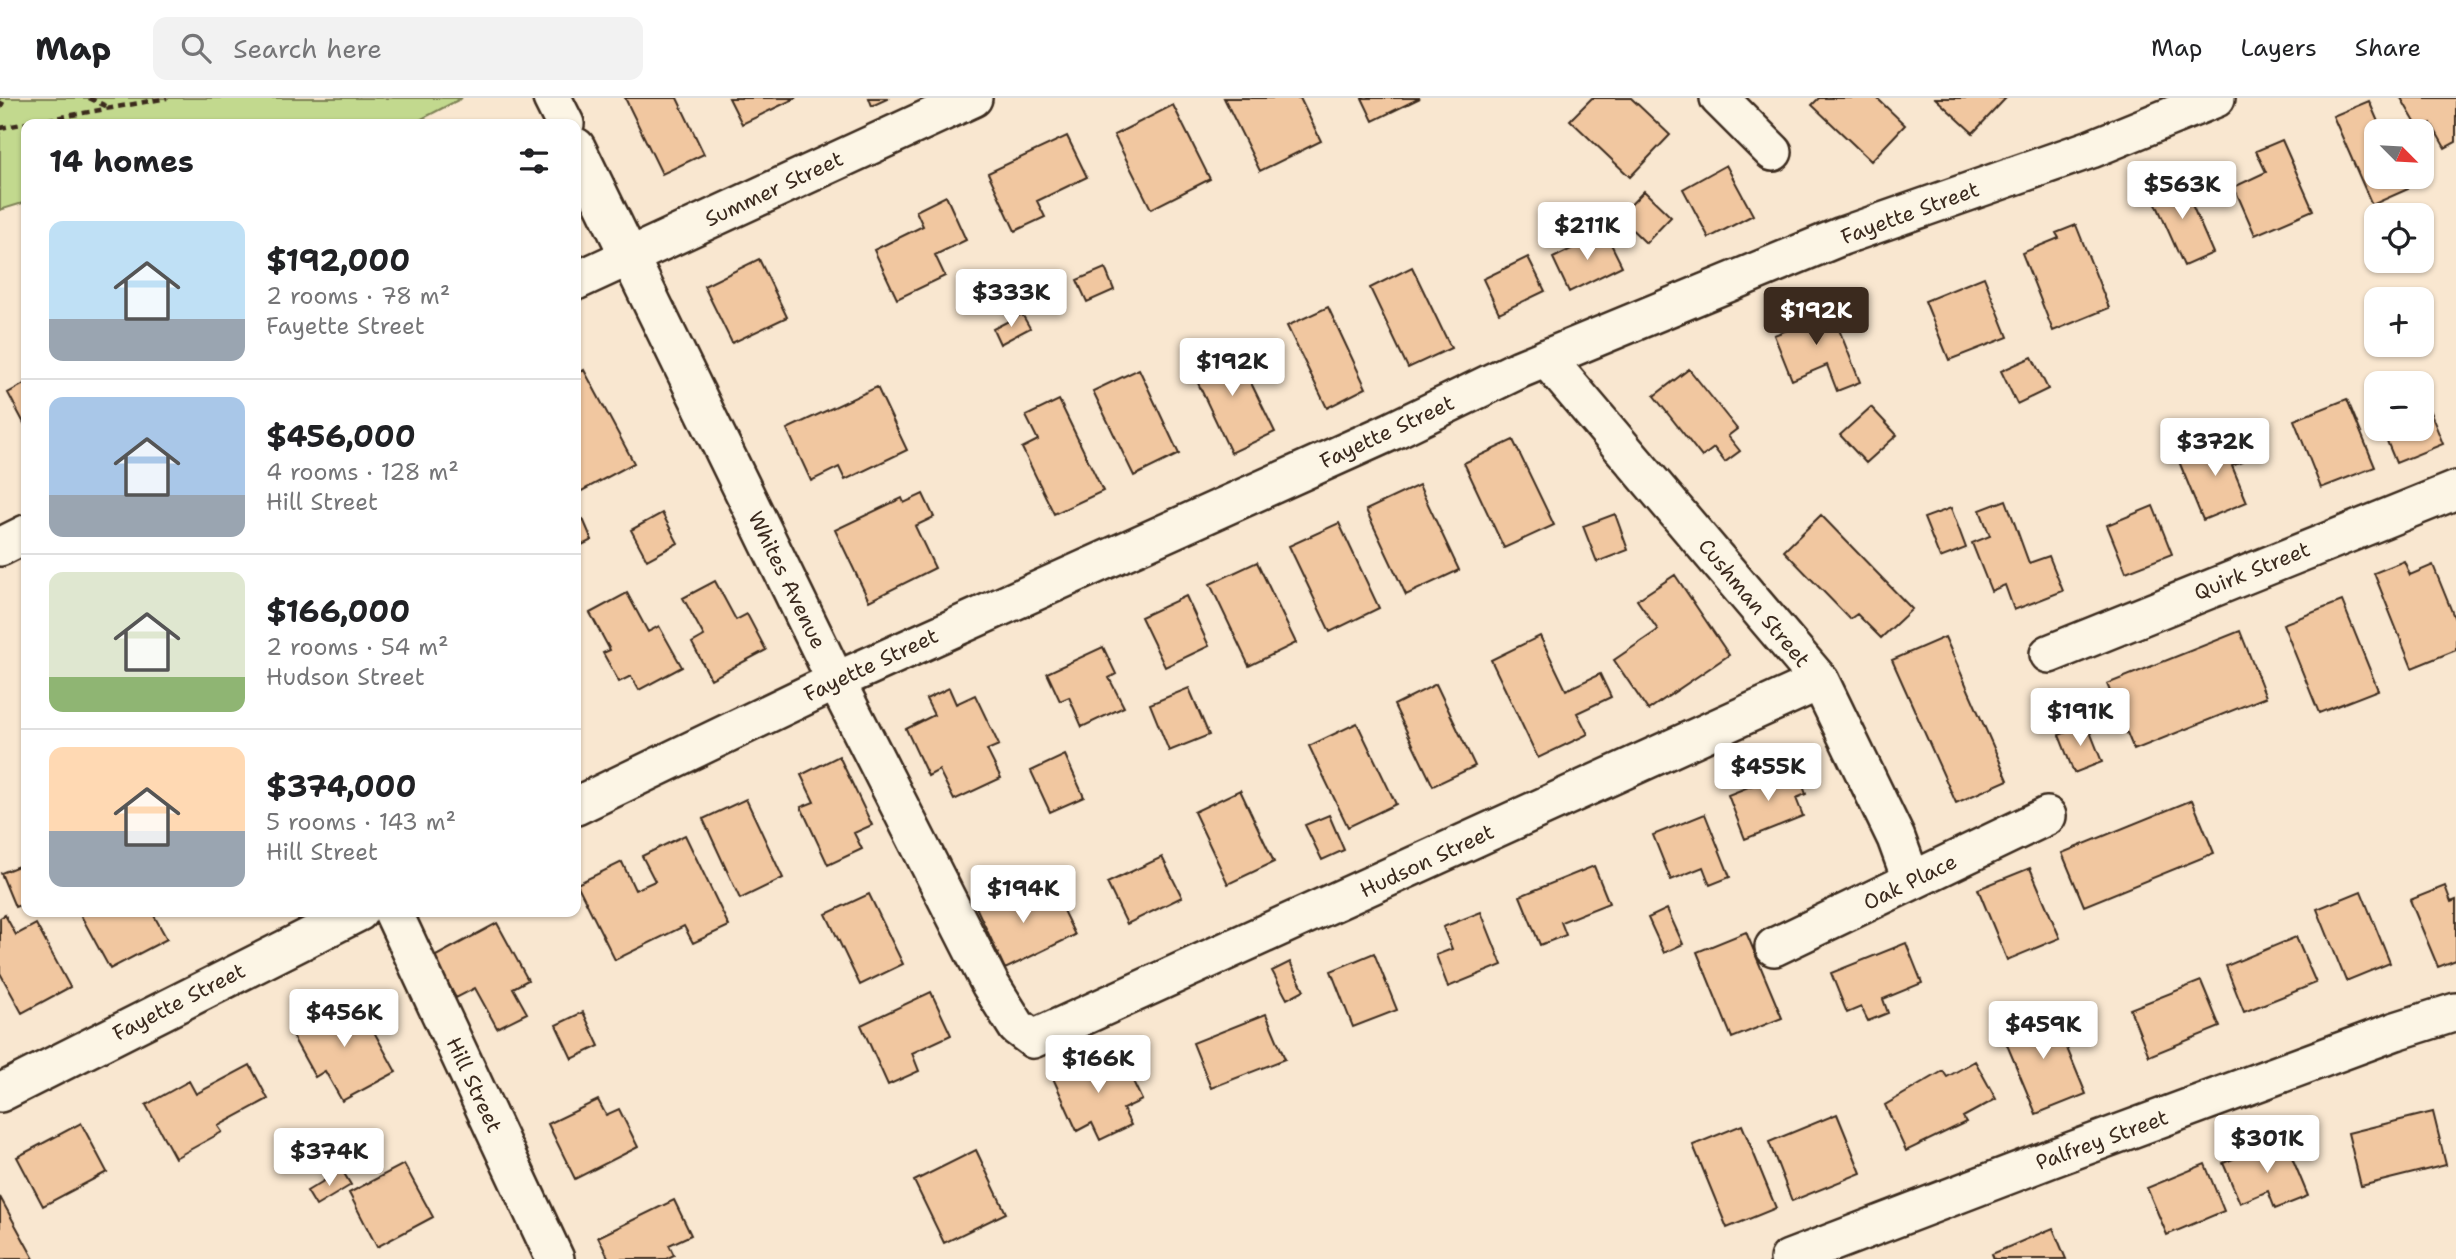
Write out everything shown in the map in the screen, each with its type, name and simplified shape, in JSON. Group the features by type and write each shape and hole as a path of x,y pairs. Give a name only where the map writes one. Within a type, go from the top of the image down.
{"street":[{"path":"552,98 562,119"},
{"name":"Summer Street","path":"581,279 973,98"},
{"path":"1719,98 1773,152"},
{"name":"Fayette Street","path":"581,804 836,681 1093,563 1392,431 1546,358 1842,236 2091,149 2216,98"},
{"name":"Whites Avenue","path":"581,157 836,681 990,984 1017,1027 1033,1039"},
{"name":"Cushman Street","path":"1546,358 1820,681 1896,838 1912,879"},
{"name":"Quirk Street","path":"2049,654 2456,490"},
{"path":"0,547 21,536"},
{"name":"Hudson Street","path":"1033,1039 1820,681"},
{"name":"Oak Place","path":"1774,947 2046,816"},
{"name":"Fayette Street","path":"0,1093 349,917"},
{"name":"Hill Street","path":"395,917 555,1259"},
{"name":"Palfrey Street","path":"1789,1259 2063,1154 2396,1031 2456,1012"}],"path":[{"path":"0,108 5,98"},
{"path":"89,98 109,107"},
{"path":"47,119 167,98"},
{"path":"0,128 21,124"}],"green space":[{"path":"0,98 462,98 422,119 21,119 21,204 0,210"}],"building":[{"path":"625,98 677,98 704,154 662,174"},
{"path":"729,98 796,98 742,124"},
{"path":"869,98 889,98 872,106"},
{"path":"1224,98 1300,98 1321,141 1260,171"},
{"path":"1362,98 1420,98 1373,121"},
{"path":"1592,98 1631,98 1670,135 1630,177 1570,120"},
{"path":"1819,98 1877,98 1905,125 1871,161 1812,105"},
{"path":"1935,98 2006,98 1973,133"},
{"path":"2401,98 2456,98 2456,142 2445,148 2434,128 2434,119 2413,119"},
{"path":"2369,101 2377,119 2364,119 2364,187 2333,116"},
{"path":"1173,105 1210,179 1151,209 1114,135"},
{"path":"1067,136 1087,177 1037,201 1045,217 1015,231 988,173"},
{"path":"2282,140 2313,210 2255,235 2234,187 2266,172 2256,151"},
{"path":"1726,165 1753,215 1709,238 1683,189"},
{"path":"2180,177 2213,253 2184,266 2150,190"},
{"path":"2365,189 2408,189 2376,203 2371,203"},
{"path":"1644,191 1671,217 1646,243 1619,217"},
{"path":"946,196 966,240 935,255 945,276 897,299 874,250 923,226 916,211"},
{"path":"2076,225 2109,308 2053,331 2022,253 2059,238 2056,233"},
{"path":"1605,232 1622,266 1569,292 1553,258"},
{"path":"1528,257 1545,291 1499,313 1483,279"},
{"path":"759,259 787,317 732,343 704,286"},
{"path":"1412,267 1451,348 1408,368 1370,288"},
{"path":"1105,268 1114,290 1087,302 1077,280"},
{"path":"1984,277 2008,337 1949,360 1925,301"},
{"path":"1812,303 1818,318 1832,312 1860,382 1837,391 1827,365 1792,380 1774,335 1790,329 1785,314"},
{"path":"1328,307 1366,388 1327,408 1287,326"},
{"path":"1022,314 1030,328 1000,344 993,329"},
{"path":"1232,344 1275,432 1231,453 1189,364"},
{"path":"2032,357 2048,389 2017,404 2001,371"},
{"path":"1139,369 1179,454 1134,476 1093,391"},
{"path":"1689,369 1737,429 1728,436 1740,451 1725,462 1714,448 1702,457 1654,396"},
{"path":"584,370 634,463 581,491 581,372"},
{"path":"21,386 21,418 8,393"},
{"path":"877,387 907,450 845,480 839,467 811,481 787,429"},
{"path":"2347,399 2375,467 2321,488 2294,420"},
{"path":"1059,400 1103,491 1054,514 1022,448 1038,440 1026,416"},
{"path":"1871,407 1897,435 1866,463 1840,435"},
{"path":"2434,422 2443,444 2396,463 2387,441 2434,441"},
{"path":"2235,437 2244,461 2232,466 2247,502 2203,520 2178,459"},
{"path":"1513,440 1554,525 1504,548 1464,463"},
{"path":"1419,485 1459,570 1406,595 1366,510"},
{"path":"923,494 934,517 915,526 935,568 869,601 835,530 902,498 904,503"},
{"path":"2006,500 2029,563 2049,556 2063,591 2014,610 2005,585 1991,591 1972,543 1990,536 1980,510"},
{"path":"2153,506 2172,554 2126,572 2107,525"},
{"path":"1951,508 1966,548 1940,558 1924,518"},
{"path":"662,513 678,543 647,560 631,530"},
{"path":"1615,514 1628,550 1597,562 1583,526"},
{"path":"1821,515 1912,609 1881,638 1857,614 1850,619 1784,551"},
{"path":"583,519 592,540 581,546"},
{"path":"1339,523 1379,608 1330,632 1289,546"},
{"path":"2404,561 2410,575 2433,565 2456,622 2456,650 2412,668 2374,573"},
{"path":"1257,562 1296,643 1249,666 1210,584"},
{"path":"1675,575 1729,655 1648,710 1614,660 1658,630 1637,600"},
{"path":"715,581 736,620 747,614 766,650 711,679 692,643 704,636 683,598"},
{"path":"627,593 648,632 659,626 682,667 639,690 631,676 619,682 603,653 610,650 590,613"},
{"path":"1186,596 1209,646 1165,667 1141,617"},
{"path":"2342,601 2378,690 2319,713 2283,624"},
{"path":"2240,631 2266,697 2134,750 2107,684"},
{"path":"1540,636 1566,690 1600,674 1611,697 1577,713 1588,734 1538,758 1491,660"},
{"path":"1945,637 2008,780 1956,803 1892,660"},
{"path":"1103,647 1116,674 1109,678 1124,707 1082,727 1069,697 1060,701 1047,673"},
{"path":"1436,684 1475,766 1433,786 1394,705"},
{"path":"949,688 956,704 975,695 999,745 987,750 1001,778 954,800 939,770 928,776 906,729 934,715 926,699"},
{"path":"1189,688 1209,735 1169,751 1150,704"},
{"path":"1357,723 1396,804 1348,827 1309,746"},
{"path":"2087,724 2102,762 2074,773 2059,735"},
{"path":"1065,755 1084,797 1050,812 1031,771"},
{"path":"839,756 872,825 854,833 862,849 828,865 801,807 814,802 801,775"},
{"path":"1796,768 1806,794 1796,798 1803,816 1745,839 1728,795"},
{"path":"1240,790 1274,862 1228,884 1194,812"},
{"path":"746,799 783,878 740,899 703,819"},
{"path":"2192,800 2214,853 2084,906 2062,853"},
{"path":"1705,814 1730,877 1710,885 1703,867 1671,880 1653,835"},
{"path":"1329,815 1344,850 1322,860 1305,825"},
{"path":"685,835 729,926 693,943 684,926 615,960 581,892 581,882 622,862 635,890 655,881 642,856"},
{"path":"1162,857 1182,897 1127,924 1107,883"},
{"path":"21,865 21,905 15,907 1,873"},
{"path":"1594,866 1609,903 1561,922 1566,935 1540,945 1520,896"},
{"path":"2030,868 2060,938 2007,960 1978,889"},
{"path":"1024,884 1034,906 1056,896 1075,935 1005,969 976,907"},
{"path":"2445,886 2451,902 2456,900 2456,960 2438,967 2410,900"},
{"path":"2361,891 2390,963 2346,981 2317,909"},
{"path":"869,894 903,964 860,985 826,914"},
{"path":"1667,909 1683,944 1664,953 1648,918"},
{"path":"1481,912 1502,965 1448,987 1436,955 1452,949 1443,927"},
{"path":"5,915 16,935 36,924 70,987 22,1013 0,973 0,918"},
{"path":"82,917 155,917 167,939 110,969"},
{"path":"497,923 528,980 513,988 527,1013 497,1028 475,988 456,998 434,957"},
{"path":"1746,932 1782,1018 1732,1038 1697,952"},
{"path":"2296,937 2316,983 2244,1012 2226,966"},
{"path":"1906,943 1922,983 1883,999 1888,1013 1868,1021 1861,1007 1847,1013 1831,973"},
{"path":"1374,953 1397,1010 1353,1027 1331,971"},
{"path":"1290,962 1304,990 1287,999 1272,971"},
{"path":"2201,981 2220,1027 2149,1056 2130,1009"},
{"path":"931,992 951,1035 912,1053 919,1071 888,1085 861,1025"},
{"path":"355,997 396,1072 342,1101 325,1071 315,1077 290,1032"},
{"path":"2050,1007 2086,1094 2036,1114 2000,1028"},
{"path":"583,1012 599,1046 572,1059 556,1025"},
{"path":"1266,1014 1285,1059 1211,1088 1193,1043"},
{"path":"1096,1055 1102,1070 1123,1060 1142,1100 1123,1109 1131,1125 1100,1140 1092,1123 1077,1131 1052,1076"},
{"path":"1975,1061 1996,1099 1963,1117 1966,1122 1906,1151 1885,1105 1943,1071 1947,1077"},
{"path":"250,1065 268,1099 218,1126 222,1132 175,1158 146,1105 189,1081 196,1094"},
{"path":"598,1100 606,1115 619,1109 638,1147 575,1179 548,1124"},
{"path":"2433,1112 2446,1165 2361,1186 2348,1133"},
{"path":"1837,1114 1861,1173 1792,1201 1769,1142"},
{"path":"81,1123 107,1172 43,1206 17,1157"},
{"path":"1742,1125 1776,1208 1727,1228 1693,1145"},
{"path":"2284,1138 2308,1196 2275,1209 2268,1191 2240,1203 2223,1163"},
{"path":"976,1150 1006,1213 944,1243 914,1181"},
{"path":"404,1164 433,1217 377,1247 349,1193"},
{"path":"2205,1164 2224,1211 2167,1235 2147,1188"},
{"path":"342,1170 351,1185 316,1206 307,1191"},
{"path":"0,1197 34,1259 0,1259"},
{"path":"674,1200 691,1235 669,1245 674,1255 666,1259 609,1259 598,1237"},
{"path":"2053,1228 2066,1259 1994,1259 1992,1254"}]}
